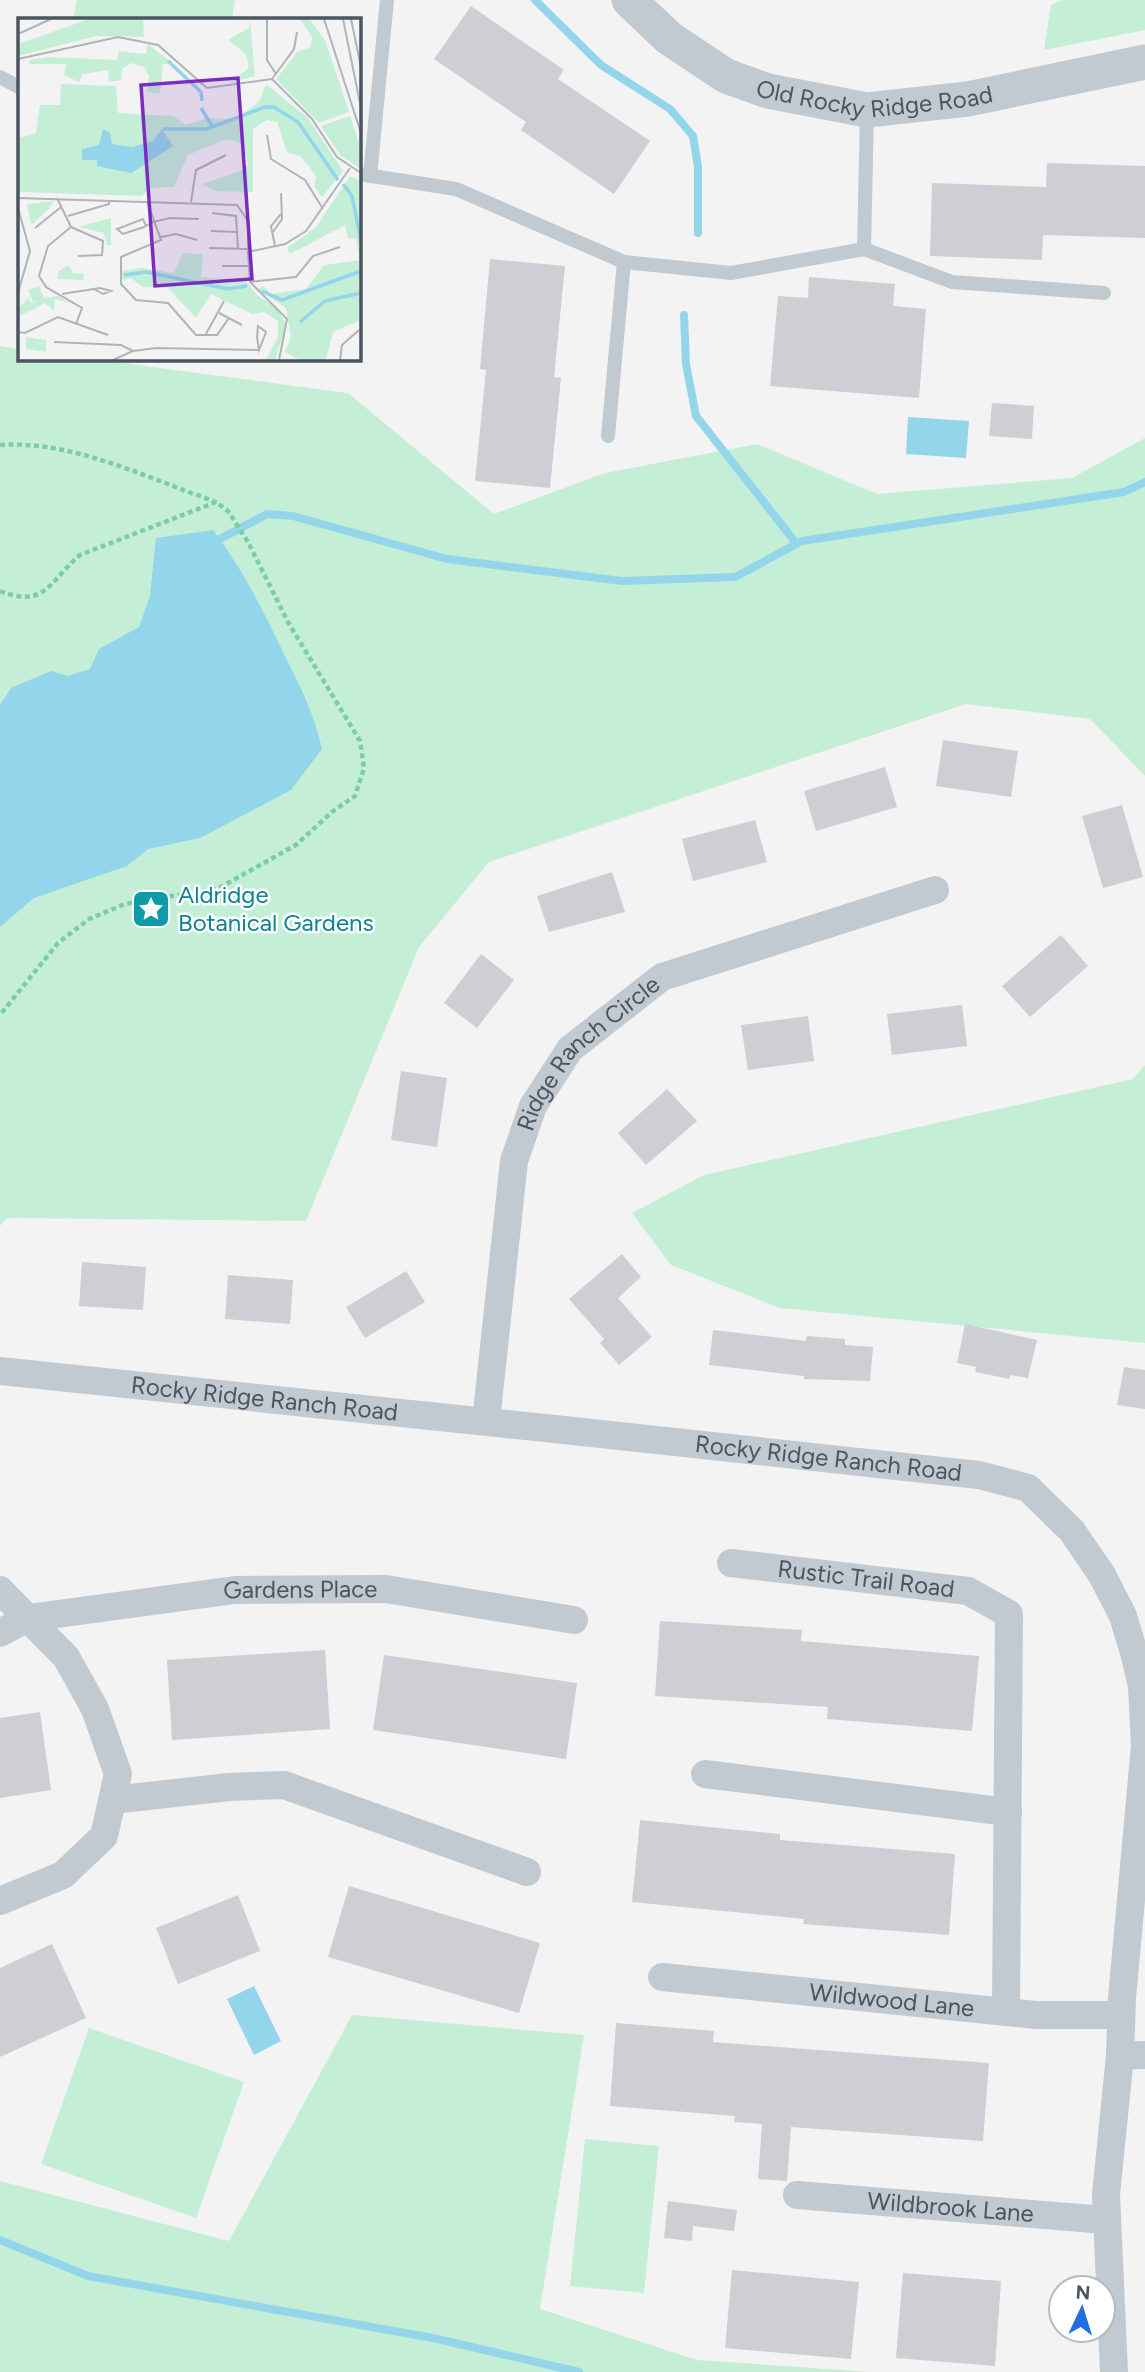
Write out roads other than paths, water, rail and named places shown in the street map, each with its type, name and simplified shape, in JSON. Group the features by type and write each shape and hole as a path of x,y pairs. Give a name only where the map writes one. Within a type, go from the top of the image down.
{"street":[{"name":"Old Rocky Ridge Road","path":"629,0 669,37 726,76 768,91 867,110 968,99 1145,62"},
{"name":"Ridge Ranch Circle","path":"486,1421 514,1161 533,1106 570,1049 662,977 935,890"},
{"name":"Rocky Ridge Ranch Road","path":"0,1371 979,1475 1028,1488 1072,1531 1102,1574 1123,1616 1142,1686 1145,1746 1121,2015 1132,2055 1106,2220 1114,2372"},
{"name":"Rustic Trail Road","path":"732,1563 968,1591 1009,1614 1006,2012"},
{"name":"Gardens Place","path":"0,1633 28,1618 235,1590 386,1589 574,1620"},
{"path":"0,1590 66,1657 96,1709 118,1774 104,1836 63,1875 0,1901"},
{"path":"705,1774 1008,1812"},
{"path":"112,1800 229,1787 284,1785 527,1872"},
{"name":"Wildwood Lane","path":"662,1977 1006,2012 1121,2015"},
{"name":"Wildbrook Lane","path":"797,2195 1106,2220"}],"lane":[{"path":"387,0 364,175 456,189 624,262 731,273 864,249 952,282 1104,293"},
{"path":"0,77 18,86"},
{"path":"864,249 867,110"},
{"path":"608,436 624,262"}],"water":[{"path":"908,417 969,421 966,458 906,454"},
{"path":"213,530 244,576 270,624 307,702 322,749 291,790 200,838 148,849 127,866 34,898 0,927 0,705 11,688 51,671 68,676 90,669 99,649 139,627 150,596 156,538"},
{"path":"254,1986 281,2041 254,2055 227,1999"}],"waterway":[{"path":"535,0 601,65 670,109 693,136 698,167 698,233"},
{"path":"684,315 686,364 696,416 796,543"},
{"path":"220,539 267,514 293,516 447,559 622,581 735,577 802,541 1124,492 1145,482"},
{"path":"0,2240 88,2276 433,2338 579,2372"}],"place":[{"name":"Aldridge Botanical Gardens","path":"151,909"}]}
